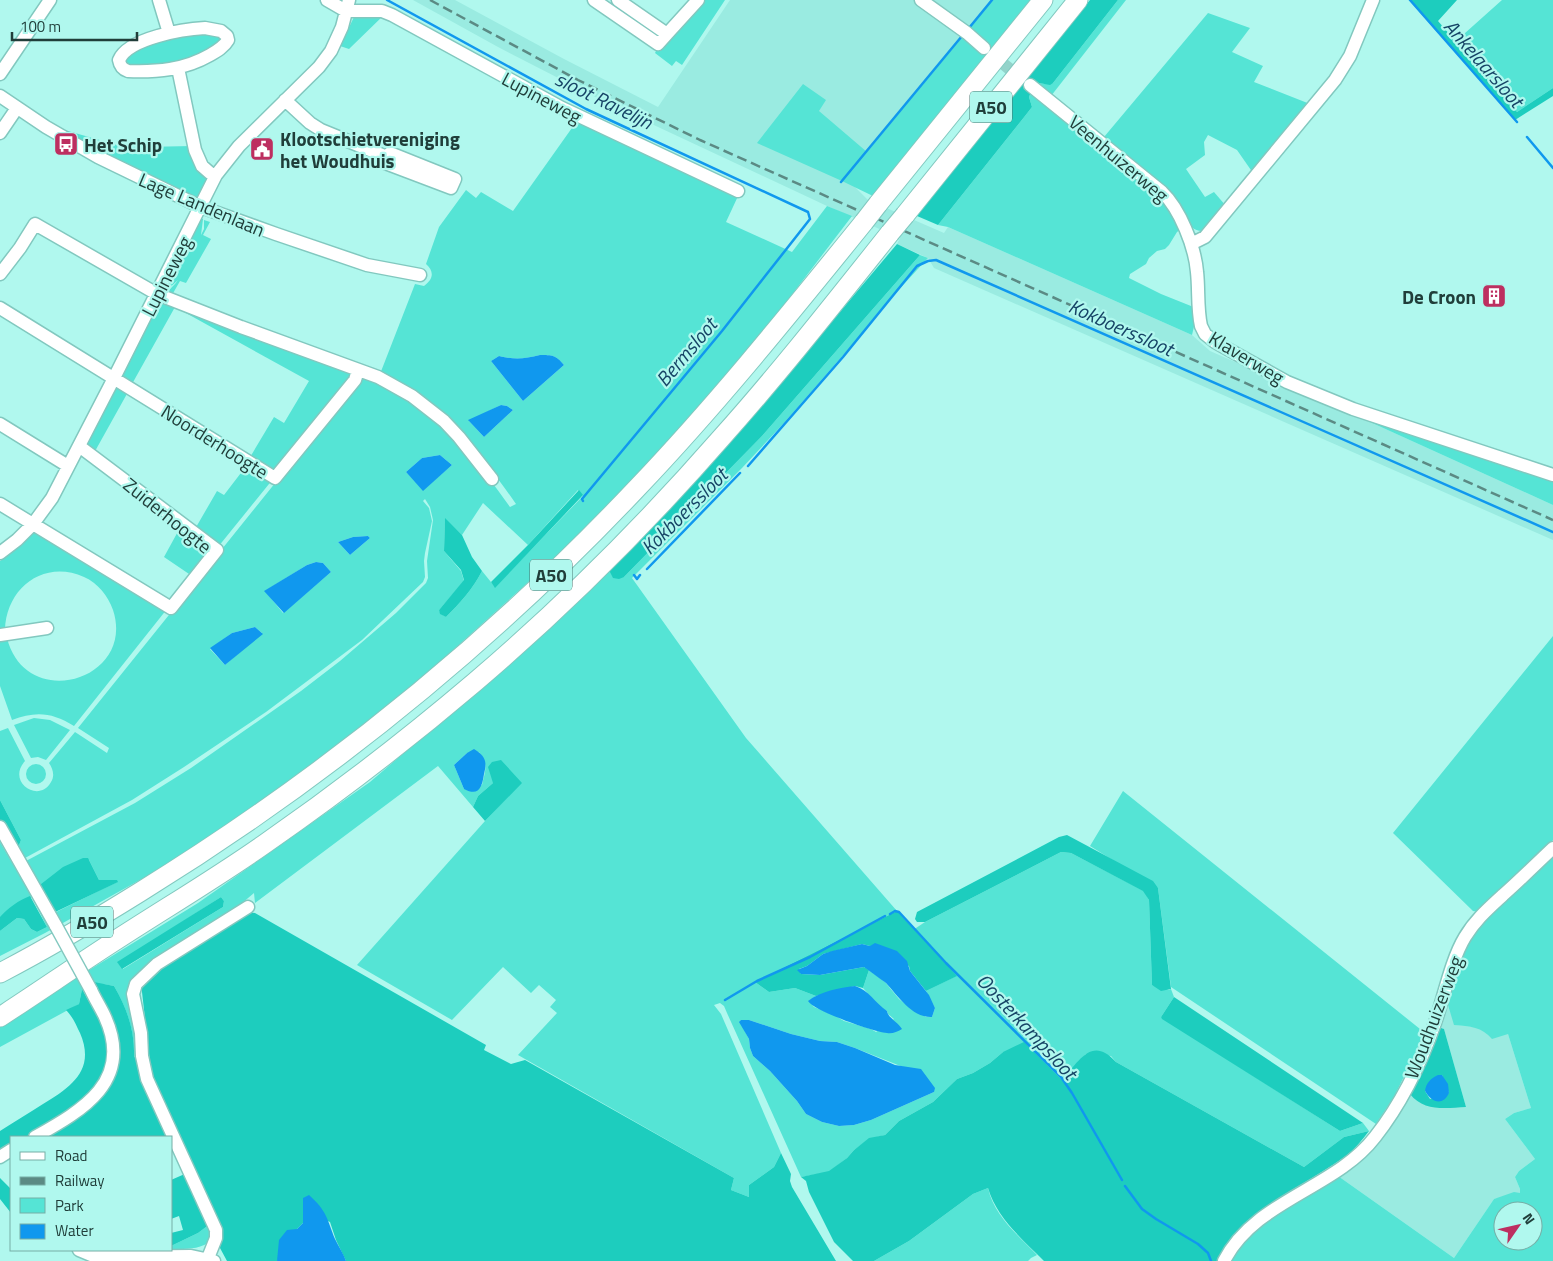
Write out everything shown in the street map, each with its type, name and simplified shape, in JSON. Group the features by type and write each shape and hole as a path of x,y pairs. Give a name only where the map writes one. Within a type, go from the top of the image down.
{"highway":[{"name":"A50","path":"0,973 96,920 250,821 375,728 460,657 557,569 640,486 717,401 1043,0"},
{"name":"A50","path":"0,1017 110,944 211,881 341,790 432,718 521,641 576,590 626,540 712,448 798,347 1078,0"},
{"name":"A50","path":"0,1005 110,944"}],"street":[{"path":"0,74 50,0"},
{"path":"159,0 169,33"},
{"path":"327,0 348,6"},
{"path":"594,0 658,44 698,0"},
{"path":"618,0 667,34"},
{"path":"920,0 967,33 984,48"},
{"path":"1191,244 1205,237 1272,159 1335,80 1350,56 1373,0"},
{"name":"Lupineweg","path":"0,553 18,540 33,524 52,498 216,176 239,146 319,67 338,38 348,6 382,11 392,15 562,108 738,191"},
{"path":"205,28 221,31 227,36 228,40 222,48 199,61 178,68 157,71 128,71 122,68 120,60 123,54 153,37 169,33 205,28"},
{"path":"178,68 198,159 202,166 216,176"},
{"name":"Veenhuizerweg","path":"1030,85 1168,197 1178,213 1191,244"},
{"name":"Lage Landenlaan","path":"0,96 46,127 98,157 201,207 367,264 420,275"},
{"path":"285,100 310,123 321,130 388,158"},
{"path":"0,133 17,108"},
{"path":"390,152 455,178 451,188 385,163 388,158 390,152"},
{"path":"0,274 35,224 157,294 378,377 412,396 432,411 459,437 492,479"},
{"name":"Klaverweg","path":"1191,244 1196,260 1201,326 1205,334 1215,342 1288,382 1353,409 1553,475"},
{"path":"0,308 114,378"},
{"name":"Noorderhoogte","path":"114,378 275,478 355,380 358,370"},
{"path":"0,424 68,466"},
{"name":"Zuiderhoogte","path":"33,524 170,608 217,550 79,446"},
{"path":"0,504 33,524"},
{"path":"0,635 47,628"},
{"path":"0,827 106,1018 112,1037 114,1053 111,1071 104,1086 92,1100 75,1114 37,1136"},
{"name":"Woudhuizerweg","path":"1224,1261 1238,1240 1259,1221 1288,1200 1346,1165 1376,1136 1401,1098 1422,1056 1464,938 1476,920 1553,848"},
{"path":"81,1251 102,1257 174,1256 212,1260 216,1230 147,1079 142,1056 141,1033 133,994 136,984 157,964 248,907"}],"shaded area":[{"path":"413,0 455,0 658,107 730,0 999,0 852,184 868,200 944,233 948,227 1192,335 1210,351 1348,411 1553,505 1553,540 934,268 928,258 897,244 900,238 611,105 498,47"},
{"path":"1090,0 1118,0 1053,83 1050,85 1039,83 1037,85 1028,77"},
{"path":"1409,0 1457,0 1438,21 1517,112 1553,88 1553,96 1515,120"},
{"path":"1022,84 1031,92 1029,97 1032,107 1025,116 938,225 917,216"},
{"path":"897,244 920,255 762,436 624,577 619,579 613,578 609,570 749,420"},
{"path":"579,490 583,495 495,588 491,582"},
{"path":"445,518 462,535 472,557 482,571 475,584 446,617 440,614 439,610 464,580 461,570 444,551"},
{"path":"501,760 522,783 485,821 473,807 478,796 493,783 488,767 492,762"},
{"path":"0,800 21,840 16,853 0,824"},
{"path":"1067,835 1153,881 1158,888 1171,989 1161,991 1152,985 1149,900 1143,891 1071,853 1061,852 925,922 917,922 915,919 917,912 1059,837"},
{"path":"83,858 88,858 99,880 117,880 118,882 51,914 36,888 63,867"},
{"path":"30,896 47,927 37,932 31,929 24,919 17,918 0,931 0,917 14,905"},
{"path":"221,897 224,901 223,907 122,969 117,962"},
{"path":"897,911 957,976 926,991 910,971 909,966 870,946 862,944 823,954 807,966 799,969 801,974 820,975 864,967 869,970 863,988 855,986 816,996 795,988 769,992 755,982"},
{"path":"247,912 255,913 486,1045 484,1050 511,1064 525,1060 734,1178 731,1190 749,1197 749,1185 774,1167 781,1153 791,1174 790,1181 792,1187 836,1261 346,1261 330,1222 303,1210 303,1223 297,1229 277,1261 227,1261 152,1080 142,982"},
{"path":"89,981 114,986 119,994 132,1029 134,1057 140,1058 170,1136 47,1136 70,1123 104,1095 116,1071 118,1056"},
{"path":"82,989 102,1025 106,1039 106,1065 100,1081 67,1115 29,1136 10,1136 10,1147 0,1152 0,1131 63,1091 78,1076 83,1067 85,1057 84,1046 76,1024 66,1010 79,1004"},
{"path":"1174,997 1363,1123 1340,1131 1162,1019 1161,1017"},
{"path":"1448,1005 1455,1025 1476,1027 1487,1033 1508,1034 1531,1108 1514,1113 1505,1119 1535,1159 1519,1171 1515,1177 1520,1193 1494,1199 1454,1258 1338,1176 1373,1150 1410,1094 1466,1107 1444,1029 1441,1028"},
{"path":"1441,1028 1444,1029 1466,1107 1436,1108 1422,1104 1410,1094","holes":["1442,1075 1449,1093 1430,1099 1425,1091"]},
{"path":"1024,1042 1062,1080 1086,1054 1100,1051 1107,1054 1116,1062 1304,1167 1344,1137 1369,1131 1346,1156 1276,1200 1248,1221 1226,1246 1218,1261 1044,1261 1019,1236 997,1209 988,1188 973,1194 909,1241 874,1261 853,1261 834,1242 809,1192 806,1181 801,1177 829,1171 869,1138 885,1135 899,1121 933,1102 957,1079 973,1073 990,1063 1003,1052"},
{"path":"187,1173 210,1224 198,1233 172,1246 172,1233 183,1230 179,1216 172,1219 172,1180"},
{"path":"0,1178 10,1188 10,1212 0,1199"}],"green space":[{"path":"702,0 725,0 682,65 676,61 672,66 655,53 656,51 651,44"},
{"path":"993,0 1033,0 875,197 757,143 803,84 826,100 819,111 867,152"},
{"path":"1118,0 1126,0 1051,96 1037,85 1039,83 1053,83"},
{"path":"1502,0 1553,0 1553,88 1517,112 1455,42"},
{"path":"1208,13 1250,28 1232,52 1263,66 1254,82 1310,104 1253,173 1237,150 1208,135 1204,142 1205,155 1186,169 1205,197 1214,192 1226,206 1202,231 1192,228 1178,201 1171,192 1104,137"},
{"path":"385,14 349,49 340,46 354,17"},
{"path":"188,33 217,34 221,39 218,45 175,65 129,67 125,62 125,58 141,47"},
{"path":"1031,92 1162,196 1180,230 1165,249 1157,251 1149,258 1146,264 1130,274 1129,278 1161,294 1196,308 1192,335 948,227 938,225 1032,107 1029,97"},
{"path":"579,118 635,148 739,194 726,222 792,252 827,206 852,216 761,335 660,451 555,558 431,670 382,711 286,784 214,835 147,876 0,956 0,931 17,918 24,919 31,929 37,932 47,927 36,905 43,900 52,914 117,882 116,880 99,880 89,860 75,865 43,889 41,884 36,888 27,871 26,861 135,803 191,768 301,691 340,661 396,613 426,583 433,520 430,507 425,499 423,501 429,508 432,521 425,553 425,577 423,582 362,640 266,712 132,800 25,858 20,857 16,853 21,840 0,800 0,731 8,728 25,761 20,769 19,776 26,788 32,791 46,788 51,782 53,772 49,763 75,732 107,753 109,748 78,728 362,375 394,389 428,412 472,457 510,507 516,504 473,447 457,430 421,398 380,374 415,284 424,286 430,281 432,272 426,264 439,227 466,190 476,198 481,192 513,211","holes":["540,355 554,356 564,365 523,401 491,361 499,356 524,358","501,405 513,410 484,437 469,421","440,455 452,465 423,490 406,472 422,458","578,490 583,496 495,587 482,571 475,584 446,617 439,610 464,581 461,571 444,551 445,519 462,535 483,503 528,545","368,536 370,538 350,555 338,542 353,537","316,562 323,563 331,572 283,613 265,591 307,565","255,627 262,633 225,665 210,649 232,633"]},
{"path":"61,129 117,145 143,147 192,146 210,178 199,201 94,150"},
{"path":"199,218 203,219 201,235 204,229 204,220 210,222 203,235 211,239 186,283 180,281 172,295 166,293 178,280 165,292 163,290"},
{"path":"920,255 928,258 881,309 783,424 742,468 632,578 746,738 897,911 755,982 769,992 795,988 816,996 809,1001 814,1007 844,1021 876,1032 894,1019 863,988 869,970 885,982 899,999 909,1007 926,1017 932,1017 935,1008 926,991 956,976 913,930 1061,852 1071,853 1144,891 1149,900 1152,985 1171,989 1174,997 1161,1017 1340,1131 1363,1123 1369,1131 1344,1137 1304,1167 1116,1062 1111,1056 1086,1054 1062,1080 1003,1052 990,1063 973,1073 957,1079 933,1102 899,1121 885,1135 869,1139 829,1172 801,1177 724,1006 720,1003 714,1005 721,1014 781,1153 774,1167 749,1185 749,1197 731,1190 734,1178 518,1055 557,1013 550,1007 556,1000 539,985 531,993 503,967 452,1020 357,965 521,783 493,783 478,796 473,807 438,766 255,903 254,893 235,909 141,971 134,981 140,1058 134,1057 132,1029 119,994 114,986 103,984 88,999 82,989 79,1004 0,1047 0,1025 198,903 370,782 481,687 609,570 624,577 762,436","holes":["479,752 485,764 482,785 464,789 454,765 467,753","221,897 224,901 223,907 123,969 118,963","741,1020 749,1020 791,1034 820,1041 837,1042 855,1048 903,1067 934,1092 871,1120 854,1125 839,1126 822,1122 806,1114 770,1071 753,1056 749,1039 740,1022"]},
{"path":"160,299 352,374 276,472 249,459 274,417 284,423 309,381 175,307 132,384 120,377"},
{"path":"116,384 128,392 94,453 84,443"},
{"path":"1348,411 1553,478 1553,505 1359,417"},
{"path":"247,465 273,479 218,547 195,529 217,491 224,495"},
{"path":"181,526 213,551 192,576 164,557"},
{"path":"34,529 167,609 74,726 66,721 43,714 28,715 12,720 0,686 0,638 7,638 18,661 35,675 55,681 76,678 95,669 109,654 116,634 113,610 105,595 98,586 89,580 69,572 55,572 42,575 30,581 12,601 7,615 5,630 0,630 0,561 10,554"},
{"path":"1553,636 1553,840 1478,912 1473,911 1393,833"},
{"path":"34,718 50,720 70,730 46,760 38,757 31,758 14,725"},
{"path":"32,764 40,764 46,770 46,778 40,784 32,784 26,778 26,770"},
{"path":"1123,791 1425,1033 1394,1097 1376,1124 1171,987 1158,888 1090,846"},
{"path":"0,842 32,897 0,925"},
{"path":"1553,856 1553,1261 1229,1261 1246,1239 1283,1209 1338,1176 1454,1258 1494,1199 1514,1192 1520,1193 1515,1177 1519,1171 1535,1159 1505,1119 1514,1113 1531,1108 1508,1034 1492,1039 1484,1032 1475,1028 1454,1025 1448,1005 1457,971 1466,947 1474,933 1486,919"},
{"path":"988,1188 1001,1216 1037,1255 1028,1261 874,1261 909,1241 973,1194"},
{"path":"210,1224 212,1240 203,1246 172,1249 172,1246 198,1233"}],"water":[{"path":"540,355 554,356 564,365 523,401 491,361 499,356 520,358"},
{"path":"501,405 513,410 484,437 468,420"},
{"path":"440,455 452,465 423,491 406,472 422,458"},
{"path":"368,536 370,538 350,555 338,542 353,537"},
{"path":"316,562 323,563 331,572 284,613 264,591 307,565"},
{"path":"255,627 263,634 225,665 210,648 232,633"},
{"path":"474,749 484,757 485,766 481,787 473,792 464,789 454,765"},
{"path":"875,943 897,951 907,961 910,971 929,995 935,1008 932,1017 918,1014 912,1010 886,983 864,967 820,975 801,974 797,970 807,966 823,954 862,944 870,946"},
{"path":"855,986 868,994 887,1011 889,1016 902,1029 889,1033 880,1032 832,1015 808,1001 824,992"},
{"path":"741,1020 749,1020 791,1034 820,1041 837,1042 895,1065 921,1069 935,1088 934,1092 871,1120 854,1125 839,1126 822,1122 806,1114 770,1071 753,1056 749,1039 739,1022"},
{"path":"1438,1075 1442,1075 1448,1084 1449,1093 1441,1101 1434,1100 1425,1091 1429,1081"},
{"path":"309,1195 320,1206 326,1216 346,1261 277,1261 279,1240 287,1230 297,1229 303,1223 303,1198"}],"waterway":[{"name":"sloot Ravelijn","path":"387,0 586,109 808,212 810,219 722,331 582,499 583,501"},
{"path":"969,28 992,0"},
{"name":"Ankelaarsloot","path":"1410,0 1517,122"},
{"path":"841,182 962,36"},
{"name":"Ankelaarsloot","path":"1527,137 1553,168"},
{"name":"Kokboerssloot","path":"748,466 843,357 917,266 936,260 1553,532"},
{"name":"Kokboerssloot","path":"647,569 740,473"},
{"name":"Kokboerssloot","path":"634,575 637,579 640,575"},
{"name":"Oosterkampsloot","path":"890,914 895,911 899,912 946,963 1061,1077 1122,1180"},
{"name":"Oosterkampsloot","path":"725,1000 757,981 810,957 885,916"},
{"name":"Oosterkampsloot","path":"1125,1186 1142,1209 1198,1244 1208,1253 1211,1261"}],"tunnel":[{"path":"990,53 1023,80"}],"railway":[{"path":"430,0 578,80 700,140 1553,520"}],"place":[{"name":"Het Schip","path":"66,144"},
{"name":"Klootschietvereniging het Woudhuis","path":"262,149"},
{"name":"De Croon","path":"1494,296"}],"water label":[{"name":"Bermsloot","path":"686,352"}]}
